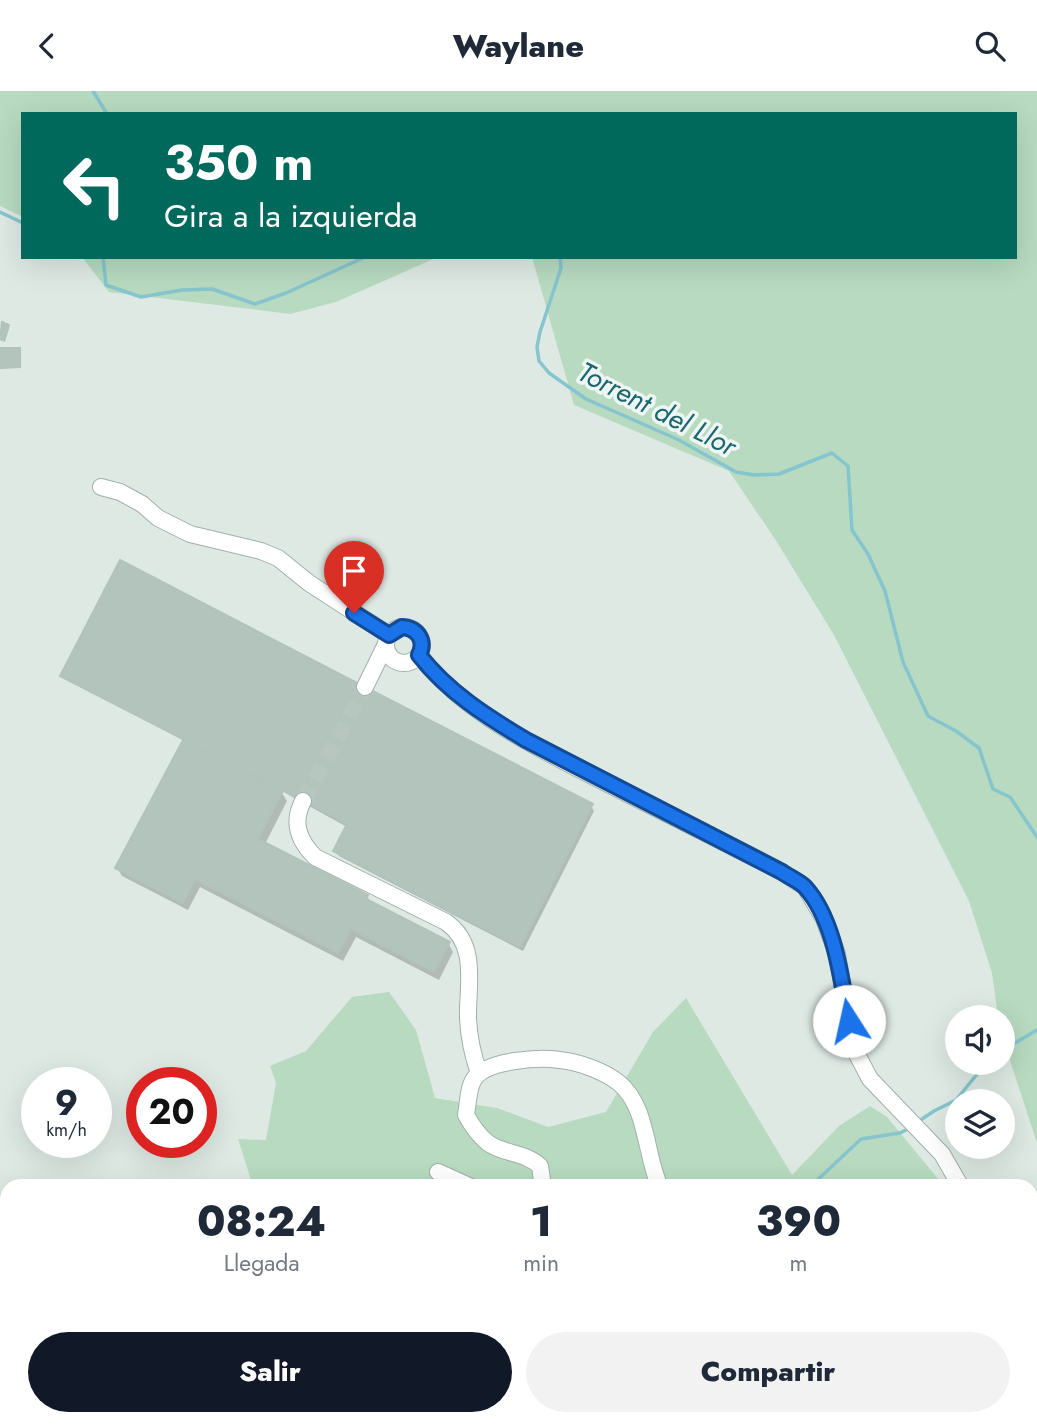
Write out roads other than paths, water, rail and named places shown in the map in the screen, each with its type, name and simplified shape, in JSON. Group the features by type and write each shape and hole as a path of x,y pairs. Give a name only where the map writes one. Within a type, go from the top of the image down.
{"lane":[{"path":"101,487 120,492 142,504 158,518 190,534 261,551 278,558 387,640 389,655 398,662 410,662 422,650 421,638 413,629 402,627 387,640 365,687"},
{"path":"419,655 437,679 485,716 546,753 782,872 805,887 824,919 837,954 853,1047 870,1079 942,1154 956,1179"},
{"path":"303,800 297,813 297,829 302,842 314,857 446,922 461,940 469,962 469,1035 479,1073"},
{"path":"542,1179 540,1166 531,1157 490,1145 475,1132 466,1115 473,1079 485,1067 507,1062 559,1060 594,1069 619,1083 634,1101 656,1179"},
{"path":"438,1172 453,1179"}],"waterway":[{"path":"93,91 106,112"},
{"name":"Torrent del Llor","path":"0,212 21,222"},
{"name":"Torrent del Llor","path":"103,259 106,285 141,297 182,290 212,289 255,304 361,259"},
{"name":"Torrent del Llor","path":"560,259 561,268 537,347 539,361 549,373 586,399 679,440 736,472 754,475 779,474 832,453 848,466 852,530 868,554 885,591 903,662 928,716 956,731 979,748 993,789 1010,797 1037,837"},
{"path":"1015,1043 1037,1030"},
{"path":"919,1121 956,1100 976,1075"},
{"path":"818,1179 861,1139 900,1133 910,1128"}],"tunnel":[{"path":"303,801 365,687"}]}
